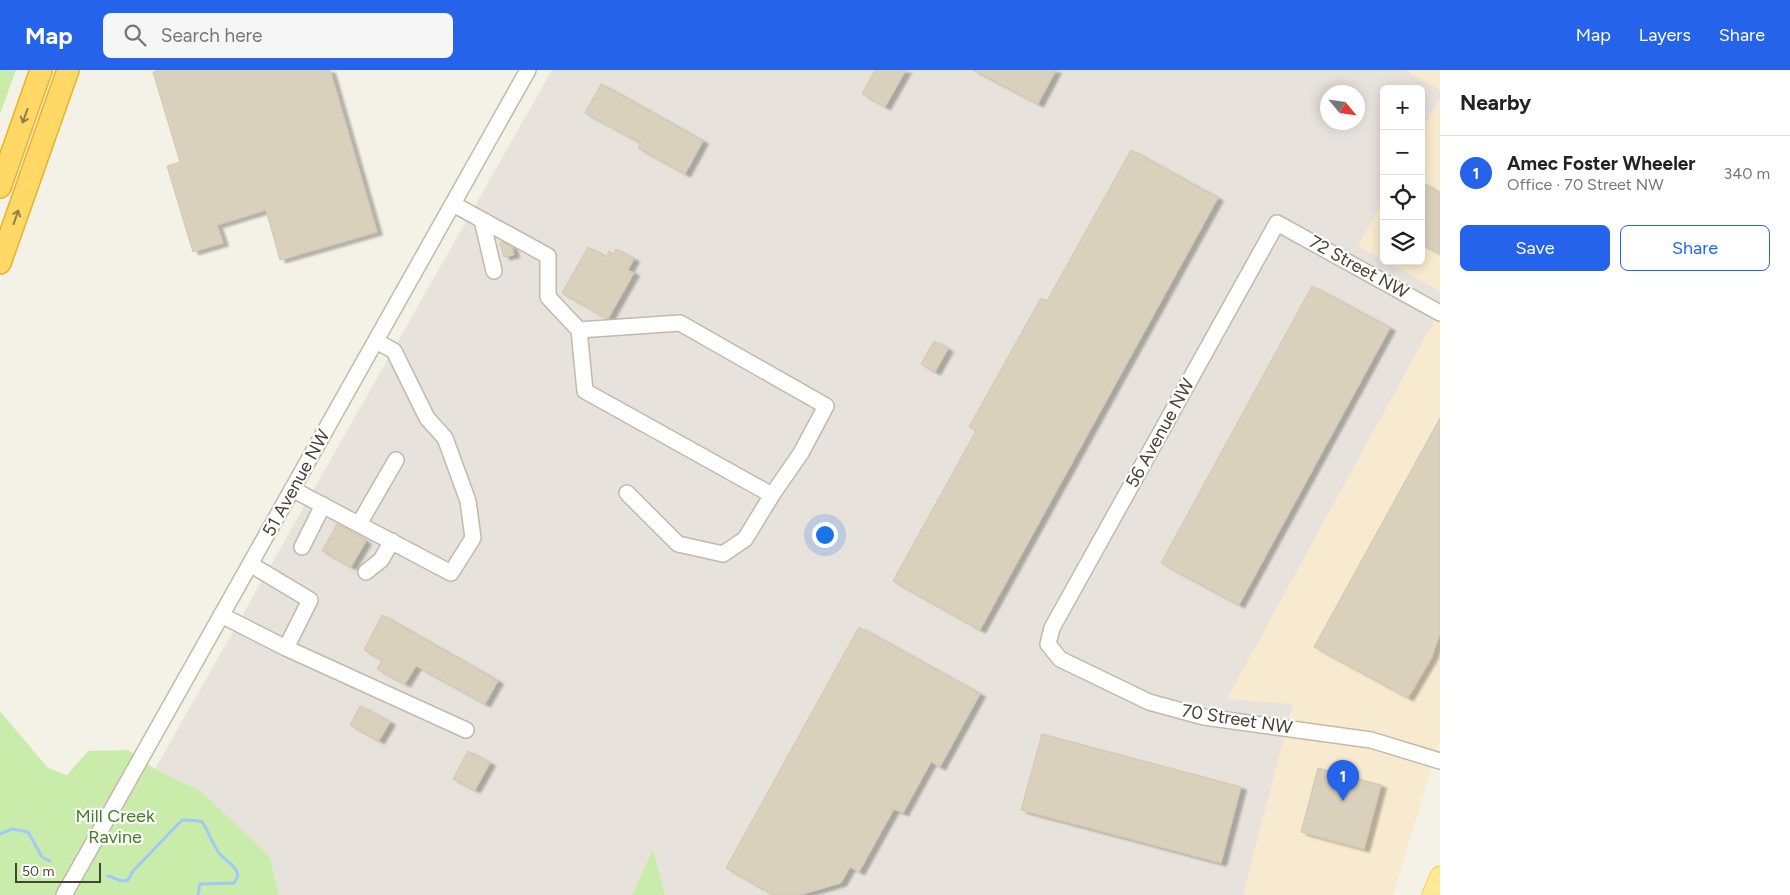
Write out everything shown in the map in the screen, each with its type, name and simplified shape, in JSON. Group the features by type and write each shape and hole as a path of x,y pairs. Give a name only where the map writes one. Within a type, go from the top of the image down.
{"highway":[{"path":"0,187 41,70"},
{"path":"0,262 68,70"}],"main road":[{"path":"1432,895 1440,876"}],"street":[{"name":"51 Avenue NW","path":"64,895 528,70"},
{"path":"453,204 548,256 548,297 579,330 585,391 772,495"},
{"path":"482,220 494,271"},
{"name":"72 Street NW","path":"1277,223 1440,313"},
{"name":"56 Avenue NW","path":"1048,644 1048,637 1052,628 1277,223"},
{"path":"579,330 680,323 826,406 801,453 745,539 723,554 678,544 627,493"},
{"path":"292,489 451,573 473,538 468,501 445,438 427,418 394,351 376,341"},
{"path":"359,524 396,460"},
{"path":"302,547 323,505"},
{"path":"366,572 381,560 392,541"},
{"path":"250,564 310,600 286,648"},
{"path":"221,615 286,648 466,730"},
{"name":"70 Street NW","path":"1048,644 1060,659 1149,702 1204,717 1371,740 1440,761"}],"shaded area":[{"path":"552,70 1405,70 1440,90 1440,98 1425,125 1425,85 1380,85 1380,206 1358,246 1380,258 1380,265 1393,265 1440,291 1440,310 1227,699 1293,704 1243,895 665,895 653,850 632,895 279,895 270,857 201,791 155,769"},
{"path":"1405,70 1440,70 1440,90"},
{"path":"1440,98 1440,291 1393,265 1425,265 1425,125"},
{"path":"1380,206 1380,258 1358,246"},
{"path":"1440,310 1440,741 1393,895 1243,895 1293,705 1227,699"}],"green space":[{"path":"0,70 16,70 0,114"},
{"name":"Mill Creek Ravine","path":"0,711 48,768 67,775 88,751 128,750 155,769 201,791 270,857 279,895 0,895"},
{"path":"653,849 665,895 632,895"}],"building":[{"path":"160,70 330,70 377,232 280,260 266,210 217,225 223,243 193,252 167,166 180,162 153,72"},
{"path":"875,70 906,70 885,107 862,94"},
{"path":"973,70 1056,70 1038,104"},
{"path":"601,84 703,141 685,174 638,148 641,143 585,113"},
{"path":"1131,150 1218,198 980,630 893,581 976,431 969,427 1041,298 1047,301"},
{"path":"1425,184 1440,193 1440,254 1425,246"},
{"path":"503,242 512,247 514,255 504,257 500,243"},
{"path":"588,247 606,257 609,251 614,254 616,249 634,259 628,270 634,273 608,319 562,293"},
{"path":"1312,286 1390,328 1239,605 1161,563"},
{"path":"934,341 948,349 935,372 921,364"},
{"path":"1440,418 1440,633 1432,657 1408,698 1314,647"},
{"path":"337,524 366,541 351,567 322,551"},
{"path":"382,615 498,681 485,704 416,666 405,684 377,669 382,660 364,650"},
{"path":"859,627 980,694 940,767 931,762 903,813 894,809 859,872 850,867 841,883 800,895 774,895 726,868"},
{"path":"360,706 390,722 379,741 350,725"},
{"path":"1042,734 1241,787 1221,863 1021,810"},
{"path":"468,751 490,763 475,790 453,779"},
{"path":"1318,768 1381,785 1364,849 1301,832"}],"waterway":[{"path":"108,876 122,881 128,880 133,871 182,820 198,821 202,822 217,850 233,866 238,876 234,883 200,884 198,895"},
{"path":"0,834 12,829 28,832 42,857 50,861"}],"place":[{"name":"Amec Foster Wheeler","path":"1343,801"}]}
